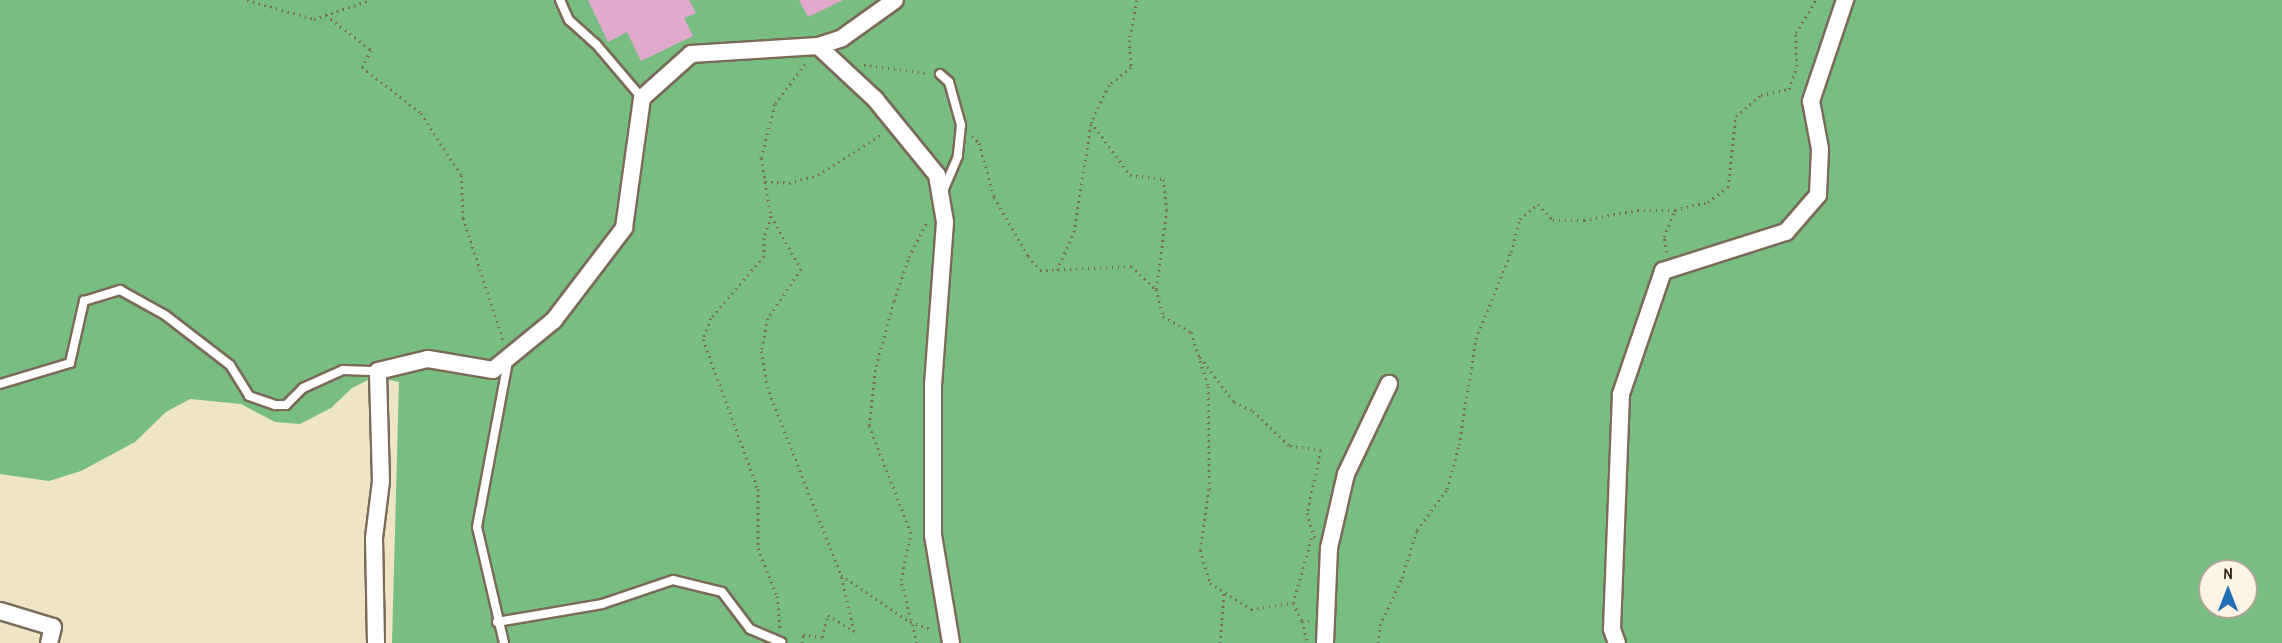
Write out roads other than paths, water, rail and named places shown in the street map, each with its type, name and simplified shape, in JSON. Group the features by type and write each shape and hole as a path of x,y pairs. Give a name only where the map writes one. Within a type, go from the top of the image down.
{"street":[{"path":"376,643 374,538 381,481 378,371 428,359 493,370 554,320 624,228 642,98 691,54 818,46 842,38 895,0"},
{"path":"1617,643 1612,629 1620,394 1663,271 1786,232 1818,195 1820,149 1811,100 1845,0"},
{"path":"818,46 875,99 937,176 945,222 933,384 933,535 949,639"},
{"path":"1325,643 1324,620 1329,548 1346,474 1389,384"},
{"path":"0,611 53,627 49,643"}],"lane":[{"path":"560,0 569,20 596,44 642,98"},
{"path":"940,74 949,82 961,125 958,156 941,197"},
{"path":"0,384 70,363 84,301 120,290 165,315 230,365 249,396 275,405 286,405 303,388 343,370 378,371"},
{"path":"504,643 497,622 477,527 497,435 508,358"},
{"path":"497,622 602,604 673,580 722,592 750,629 781,642"}]}
